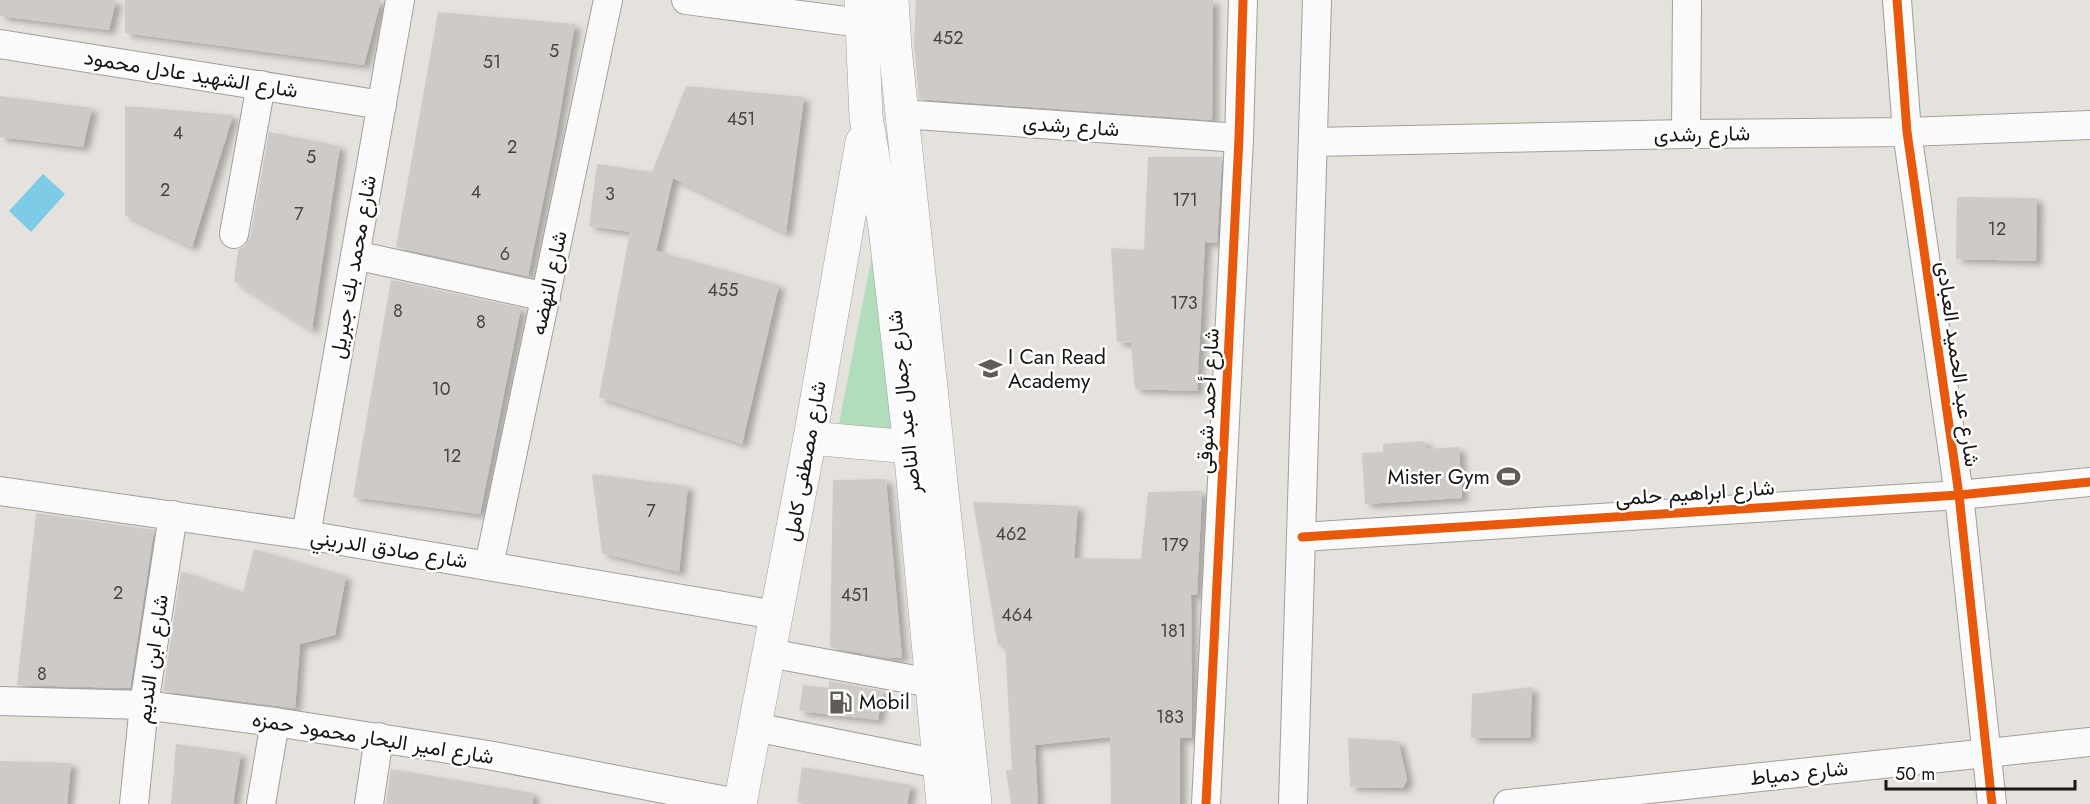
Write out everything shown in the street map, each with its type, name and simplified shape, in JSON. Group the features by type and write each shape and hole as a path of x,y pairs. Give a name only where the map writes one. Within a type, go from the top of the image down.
{"main road":[{"name":"شارع جمال عبد الناصر","path":"892,0 902,114 924,446 930,683 943,804"},
{"name":"شارع جمال عبد الناصر","path":"861,11 866,117 924,446 975,804"},
{"name":"شارع مصطفى كامل","path":"741,804 810,438 866,117"},
{"path":"810,438 924,446"}],"street":[{"name":"شارع محمد بك جبريل","path":"306,535 400,0"},
{"name":"شارع النهضه","path":"489,565 609,0"},
{"path":"686,0 861,11"},
{"name":"شارع أحمد شوقى","path":"1206,804 1244,0"},
{"path":"1293,804 1317,0"},
{"path":"1686,134 1687,0"},
{"name":"شارع عبد الحميد العبادى","path":"1898,0 1907,132 1959,495 1992,804"},
{"name":"شارع الشهيد عادل محمود","path":"0,44 382,105"},
{"path":"234,234 261,85"},
{"name":"شارع رشدى","path":"902,114 1239,138"},
{"name":"شارع رشدى","path":"1313,142 1907,132 2090,125"},
{"path":"355,255 546,297"},
{"name":"شارع ابراهيم حلمى","path":"1302,537 1959,495 2090,482"},
{"name":"شارع صادق الدريني","path":"0,491 306,535 776,615"},
{"name":"شارع ابن النديم","path":"134,804 144,705 173,515"},
{"path":"769,653 930,683"},
{"name":"شارع امير البحار محمود حمزه","path":"0,701 144,705 275,722 488,755 741,804"},
{"path":"261,804 275,722"},
{"path":"755,727 939,764"},
{"path":"369,804 380,737"},
{"name":"شارع دمياط","path":"1508,804 2090,742"}],"green space":[{"path":"872,255 901,430 837,434"}],"water":[{"path":"43,174 65,194 31,232 9,211"}],"building":[{"path":"0,0 116,0 109,30 0,16"},
{"path":"125,0 381,0 364,65 125,33"},
{"path":"916,0 1213,0 1212,120 919,99 914,44"},
{"path":"438,12 575,24 556,137 528,276 396,247"},
{"path":"686,86 804,97 786,233 673,178 656,251 779,285 742,444 599,397 630,232 589,226 597,164 652,172"},
{"path":"0,96 92,108 83,147 0,137"},
{"path":"125,106 233,115 192,247 125,215"},
{"path":"269,132 340,146 312,330 234,281 238,250 246,245 250,237"},
{"path":"1148,157 1222,157 1217,243 1205,242 1197,391 1135,389 1131,343 1117,342 1111,248 1144,250"},
{"path":"1957,197 2037,198 2036,261 1956,259"},
{"path":"391,280 521,308 480,514 353,497"},
{"path":"1425,441 1426,449 1459,447 1462,498 1365,504 1362,453 1383,452 1383,444"},
{"path":"592,474 688,486 679,572 602,553"},
{"path":"886,479 902,658 889,658 830,647 833,480"},
{"path":"1202,491 1197,595 1191,595 1192,738 1180,738 1180,804 1111,804 1110,737 1035,745 1038,804 1011,804 1006,770 1012,770 1005,644 998,645 973,502 1078,506 1074,558 1141,559 1148,492"},
{"path":"36,513 154,530 130,688 17,685"},
{"path":"254,549 346,576 335,635 300,644 295,708 163,691 181,571 243,592"},
{"name":"Mobil","path":"829,681 883,691 878,720 799,711 803,685 829,688"},
{"path":"1532,687 1530,738 1471,738 1472,694"},
{"path":"1348,738 1398,741 1407,779 1403,788 1350,787"},
{"path":"176,744 241,753 233,804 171,804"},
{"path":"0,761 71,763 67,804 0,804"},
{"path":"802,767 911,785 907,804 797,802"},
{"path":"391,769 533,793 533,804 386,804"}],"cycle path":[{"path":"1206,804 1239,138 1243,0"},
{"path":"1897,0 1907,132 1959,495 1992,804"},
{"path":"1302,537 1959,495 2090,482"}],"place":[{"name":"I Can Read Academy","path":"990,369"},
{"name":"Mister Gym","path":"1508,477"},
{"name":"Mobil","path":"841,702"}]}
